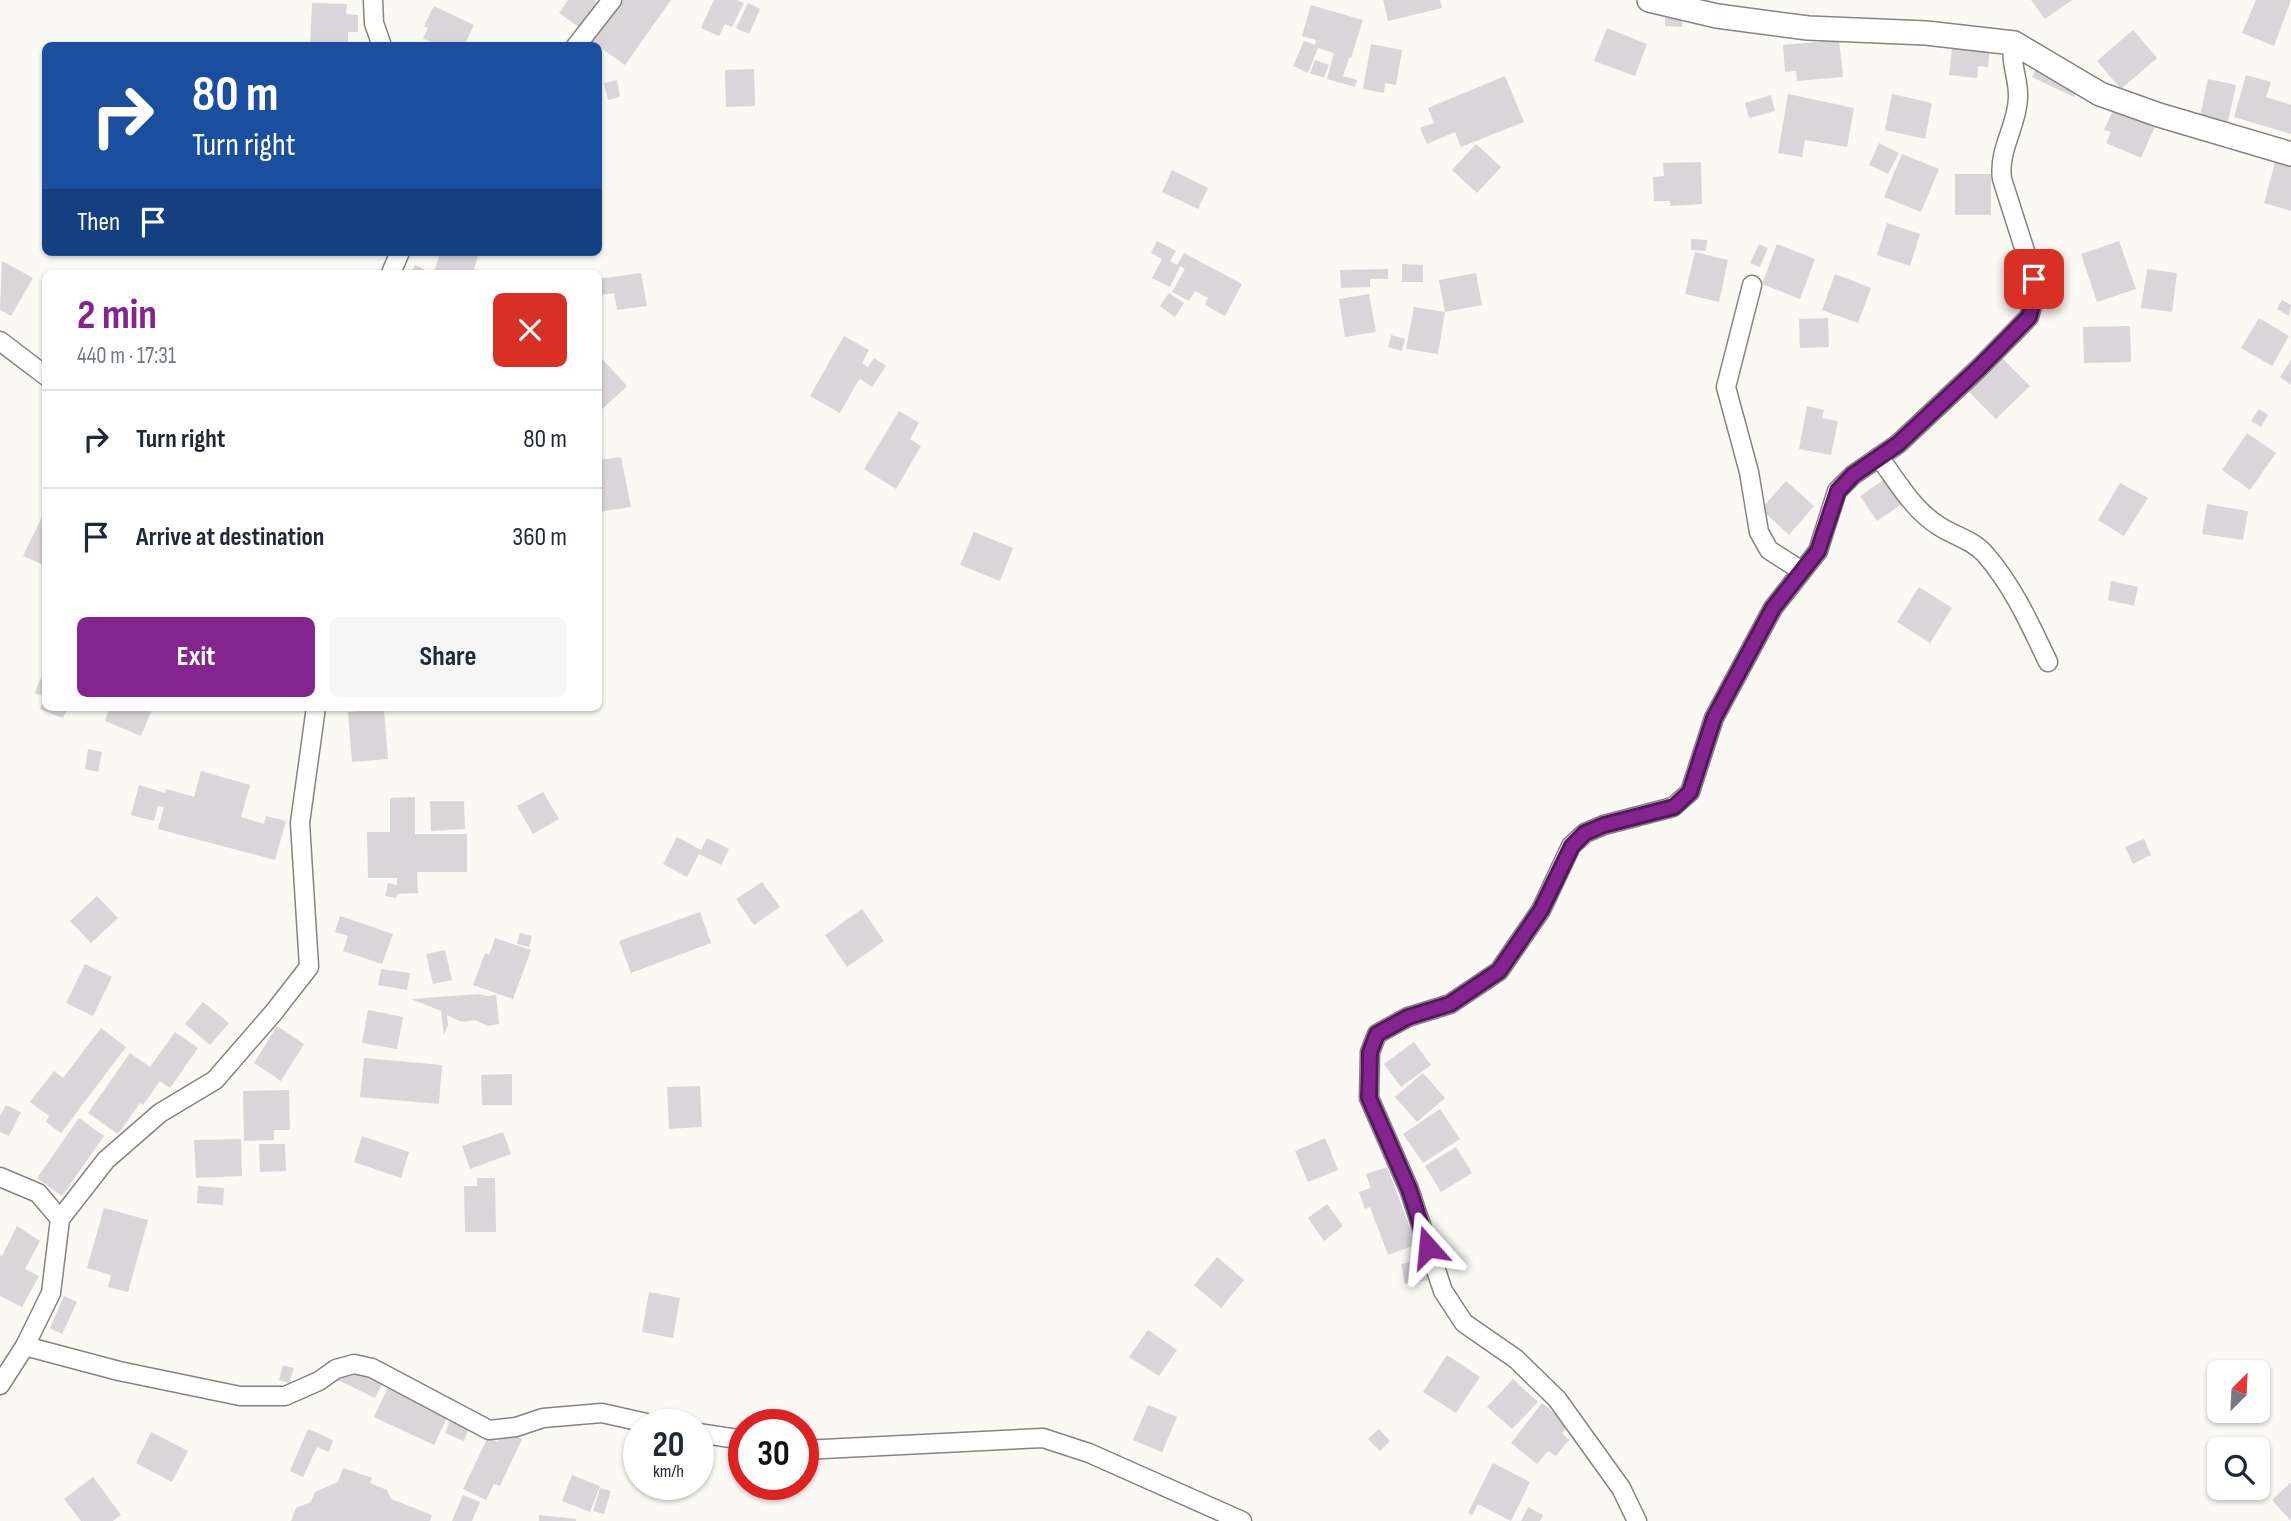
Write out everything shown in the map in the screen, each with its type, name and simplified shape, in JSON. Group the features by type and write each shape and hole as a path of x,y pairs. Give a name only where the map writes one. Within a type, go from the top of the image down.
{"street":[{"path":"373,0 374,23 381,42"},
{"path":"579,42 612,0"},
{"path":"1649,0 1717,16 1808,28 1926,33 2014,43 2101,94 2159,115 2291,154"},
{"path":"1637,1521 1621,1488 1557,1399 1516,1359 1464,1323 1443,1291 1409,1189 1369,1098 1370,1052 1377,1034 1408,1017 1450,1004 1499,971 1541,910 1572,846 1585,833 1604,825 1674,807 1690,792 1714,718 1773,608 1818,551 1838,491 1853,475 1898,444 2029,317 2035,295 2034,279 2002,179 2000,164 2012,128 2018,97 2012,51 2014,43"},
{"path":"1752,285 1726,387 1749,472 1759,531 1769,550 1802,571"},
{"path":"0,341 42,373"},
{"path":"1879,457 1924,516 1968,540 1984,553 2021,605 2048,662"},
{"path":"0,1385 25,1346 51,1293 60,1219 106,1160 160,1114 215,1080 309,967 300,823 315,711"},
{"path":"0,1177 38,1193 60,1219"},
{"path":"25,1346 119,1371 240,1396 285,1396 318,1381 336,1369 354,1364 372,1368 489,1430 516,1427 543,1418 602,1413 623,1418"},
{"path":"819,1449 1043,1438 1089,1453 1242,1521"}],"building":[{"path":"568,0 594,0 601,5 583,30 559,13"},
{"path":"620,0 671,0 625,65 602,49 602,42 591,41"},
{"path":"714,0 737,0 744,3 732,27 725,24 719,36 701,28"},
{"path":"1383,0 1440,0 1442,8 1388,21"},
{"path":"2031,0 2072,0 2045,19"},
{"path":"2256,0 2291,0 2274,46 2242,33"},
{"path":"312,3 347,4 346,14 358,15 358,32 348,32 348,42 310,42"},
{"path":"748,3 760,9 749,34 736,28"},
{"path":"1311,5 1363,20 1343,76 1357,80 1355,87 1327,79 1334,53 1318,48 1308,73 1293,66 1304,41 1315,45 1316,40 1302,36"},
{"path":"434,6 474,25 466,42 430,42 423,38 428,28 424,26"},
{"path":"1665,12 1683,13 1682,27 1665,26"},
{"path":"1607,28 1647,44 1635,76 1594,61"},
{"path":"2133,30 2157,58 2121,89 2097,61"},
{"path":"1954,31 1991,35 1988,67 1978,66 1977,78 1949,75"},
{"path":"1839,40 1843,77 1797,81 1796,71 1785,72 1783,45"},
{"path":"1371,44 1402,50 1396,85 1385,83 1384,93 1363,89"},
{"path":"2045,52 2086,72 2074,97 2032,77"},
{"path":"1315,60 1329,65 1324,78 1310,73"},
{"path":"754,69 755,106 726,107 725,70"},
{"path":"2246,75 2271,82 2266,97 2291,105 2291,134 2234,117"},
{"path":"1505,76 1524,122 1461,147 1455,132 1427,144 1420,128 1434,123 1428,108"},
{"path":"2208,79 2236,85 2228,122 2200,116"},
{"path":"617,80 620,97 608,100 604,83"},
{"path":"1788,94 1854,108 1847,147 1805,140 1802,157 1778,153"},
{"path":"1892,94 1932,103 1925,139 1885,130"},
{"path":"1771,95 1775,111 1749,118 1745,103"},
{"path":"2114,108 2155,126 2141,158 2106,143 2111,132 2104,130"},
{"path":"1879,143 1899,153 1888,174 1869,165"},
{"path":"1476,144 1501,167 1477,193 1452,170"},
{"path":"1902,154 1939,169 1921,212 1884,197"},
{"path":"2276,159 2291,163 2291,211 2264,203"},
{"path":"1701,162 1702,204 1670,206 1670,201 1654,201 1653,177 1664,176 1663,163"},
{"path":"1172,170 1208,188 1198,209 1162,192"},
{"path":"1955,174 1991,174 1991,215 1955,215"},
{"path":"1887,223 1920,234 1910,266 1877,255"},
{"path":"1691,239 1707,240 1706,251 1691,250"},
{"path":"1157,241 1176,251 1170,261 1177,265 1184,253 1242,284 1225,316 1205,305 1208,298 1195,291 1189,301 1172,292 1185,269 1180,266 1170,287 1152,278 1162,259 1151,253"},
{"path":"2119,241 2136,289 2097,302 2081,254"},
{"path":"1759,244 1768,248 1760,267 1750,263"},
{"path":"1777,244 1815,259 1800,299 1762,284"},
{"path":"1695,252 1728,260 1719,302 1685,294"},
{"path":"439,256 478,256 474,270 435,270"},
{"path":"2,261 33,278 11,316 0,310"},
{"path":"1402,264 1423,265 1423,282 1402,282"},
{"path":"415,265 426,270 412,270"},
{"path":"1388,269 1388,279 1370,279 1370,287 1341,288 1340,270"},
{"path":"2147,269 2177,273 2172,312 2141,308"},
{"path":"641,273 647,306 617,310 614,293 602,295 602,278"},
{"path":"1476,273 1482,305 1445,312 1439,280"},
{"path":"1835,274 1871,288 1858,323 1822,310"},
{"path":"1169,293 1184,303 1175,317 1160,306"},
{"path":"1369,294 1376,332 1345,337 1339,299"},
{"path":"2282,300 2291,305 2289,316 2277,309"},
{"path":"1414,307 1445,312 1438,354 1406,349"},
{"path":"1828,318 1829,347 1800,348 1799,319"},
{"path":"2259,318 2289,336 2272,366 2241,348"},
{"path":"2130,326 2131,362 2084,363 2083,327"},
{"path":"1391,335 1405,339 1402,351 1388,347"},
{"path":"844,336 869,350 862,363 868,367 874,358 886,366 872,387 860,379 858,381 840,413 810,396"},
{"path":"2002,358 2030,386 1996,419 1968,391"},
{"path":"602,359 627,386 602,409"},
{"path":"2291,360 2291,385 2280,377"},
{"path":"1807,406 1824,410 1822,418 1838,421 1831,455 1799,449"},
{"path":"2259,409 2268,415 2261,427 2251,421"},
{"path":"899,411 919,423 910,439 921,446 896,489 864,469"},
{"path":"2247,433 2276,453 2250,490 2222,470"},
{"path":"621,457 631,507 602,511 602,459"},
{"path":"1886,478 1902,504 1877,521 1860,496"},
{"path":"1786,481 1814,506 1789,535 1761,509"},
{"path":"2120,483 2148,498 2124,536 2098,520"},
{"path":"2207,504 2248,511 2243,540 2202,534"},
{"path":"42,517 42,564 23,556"},
{"path":"974,532 1013,548 1000,581 960,565"},
{"path":"2111,581 2138,587 2134,606 2108,600"},
{"path":"1919,587 1952,608 1930,643 1897,622"},
{"path":"42,675 42,696 35,693"},
{"path":"45,711 66,711 63,718"},
{"path":"109,711 151,711 141,736 105,721"},
{"path":"384,711 388,759 352,762 348,712"},
{"path":"88,749 102,752 98,772 85,769"},
{"path":"201,771 250,785 241,817 264,824 266,816 286,821 275,860 158,829 164,807 158,806 154,821 131,815 139,785 165,793 166,789 194,797"},
{"path":"543,792 559,819 533,834 517,806"},
{"path":"415,797 415,834 467,834 467,872 417,872 418,893 397,894 396,898 385,896 388,883 397,885 397,878 368,878 367,832 390,832 390,798"},
{"path":"430,801 464,801 465,829 431,831"},
{"path":"677,837 701,850 707,838 729,849 721,865 699,854 687,877 663,864"},
{"path":"2144,839 2151,855 2133,864 2125,847"},
{"path":"762,882 780,907 754,925 736,899"},
{"path":"97,896 118,918 91,943 70,921"},
{"path":"862,909 884,941 847,967 825,935"},
{"path":"700,912 711,943 631,973 619,941"},
{"path":"340,916 393,934 382,964 343,951 348,936 335,932"},
{"path":"520,933 532,936 529,947 517,944"},
{"path":"495,938 531,950 513,999 473,985 485,953 489,955"},
{"path":"445,950 452,980 433,984 426,954"},
{"path":"85,964 112,977 93,1016 66,1003"},
{"path":"381,969 410,973 407,990 378,985"},
{"path":"496,995 499,1024 487,1026 475,1020 462,1022 447,1015 448,1025 444,1035 441,1011 411,999"},
{"path":"203,1002 229,1023 210,1045 185,1024"},
{"path":"368,1010 403,1017 397,1049 362,1043"},
{"path":"277,1026 304,1044 281,1081 254,1063"},
{"path":"101,1028 126,1047 61,1133 46,1122 49,1116 30,1102 54,1071 63,1078"},
{"path":"175,1032 198,1048 170,1088 160,1081 118,1134 88,1113 130,1053 150,1067"},
{"path":"1414,1042 1431,1065 1401,1087 1384,1064"},
{"path":"364,1058 442,1065 439,1104 360,1097"},
{"path":"1423,1073 1445,1098 1417,1122 1395,1097"},
{"path":"512,1074 512,1105 482,1105 481,1075"},
{"path":"700,1086 702,1127 669,1129 667,1087"},
{"path":"289,1090 290,1130 274,1130 274,1140 244,1141 243,1091"},
{"path":"6,1105 21,1112 9,1136 0,1132 0,1116"},
{"path":"1440,1109 1460,1139 1423,1163 1403,1134"},
{"path":"79,1118 104,1136 62,1196 37,1178"},
{"path":"503,1132 511,1154 470,1169 462,1146"},
{"path":"362,1136 409,1152 401,1178 354,1162"},
{"path":"1325,1138 1338,1170 1308,1182 1295,1151"},
{"path":"241,1139 242,1176 196,1178 194,1140"},
{"path":"259,1144 285,1144 286,1171 260,1172"},
{"path":"1456,1147 1472,1173 1441,1192 1425,1166"},
{"path":"1387,1167 1410,1228 1415,1226 1421,1243 1388,1255 1370,1207 1365,1209 1359,1192 1371,1188 1366,1174"},
{"path":"477,1178 495,1178 496,1232 465,1232 464,1186 477,1186"},
{"path":"198,1186 224,1188 223,1205 197,1203"},
{"path":"1327,1204 1343,1226 1324,1241 1308,1218"},
{"path":"104,1208 148,1220 128,1292 108,1287 111,1275 87,1268"},
{"path":"17,1226 40,1241 25,1269 39,1276 22,1307 0,1296 0,1255 2,1256"},
{"path":"1217,1257 1244,1280 1221,1308 1194,1285"},
{"path":"1424,1259 1428,1280 1405,1284 1401,1264"},
{"path":"649,1292 680,1298 673,1338 642,1332"},
{"path":"64,1296 77,1302 62,1334 50,1328"},
{"path":"1148,1330 1177,1350 1159,1376 1129,1357"},
{"path":"1447,1355 1480,1377 1456,1413 1423,1392"},
{"path":"283,1365 294,1368 289,1383 279,1380"},
{"path":"345,1367 382,1384 375,1398 338,1380"},
{"path":"1513,1379 1538,1402 1512,1429 1487,1407"},
{"path":"391,1381 451,1409 434,1445 374,1417"},
{"path":"1542,1403 1569,1425 1562,1433 1569,1440 1556,1456 1548,1451 1537,1464 1511,1443"},
{"path":"1148,1405 1177,1417 1162,1452 1133,1440"},
{"path":"451,1419 470,1426 464,1441 445,1433"},
{"path":"308,1429 333,1440 329,1452 317,1447 303,1477 290,1471"},
{"path":"1379,1429 1390,1441 1380,1451 1368,1439"},
{"path":"504,1430 522,1439 500,1486 494,1484 486,1500 463,1489 488,1437 498,1442"},
{"path":"151,1432 188,1451 172,1482 136,1463"},
{"path":"1493,1463 1530,1482 1511,1521 1478,1504 1472,1515 1468,1513"},
{"path":"343,1468 372,1478 370,1483 387,1490 391,1499 432,1515 430,1521 291,1521 296,1508 311,1502 315,1492 338,1482"},
{"path":"572,1475 600,1486 590,1512 562,1501"},
{"path":"93,1477 121,1515 113,1521 81,1521 64,1499"},
{"path":"2291,1482 2291,1521 2272,1500"},
{"path":"600,1488 611,1491 604,1514 593,1511"},
{"path":"463,1495 480,1502 472,1521 452,1521"},
{"path":"1528,1507 1543,1515 1540,1521 1521,1521"},
{"path":"539,1515 576,1519 576,1521 539,1521"}],"route":[{"path":"1428,1247 1409,1189 1369,1098 1370,1052 1377,1034 1408,1017 1450,1004 1499,971 1541,910 1572,846 1585,833 1604,825 1674,807 1690,792 1714,718 1773,608 1818,551 1838,491 1853,475 1898,444 2029,317 2035,295 2034,279"}]}
